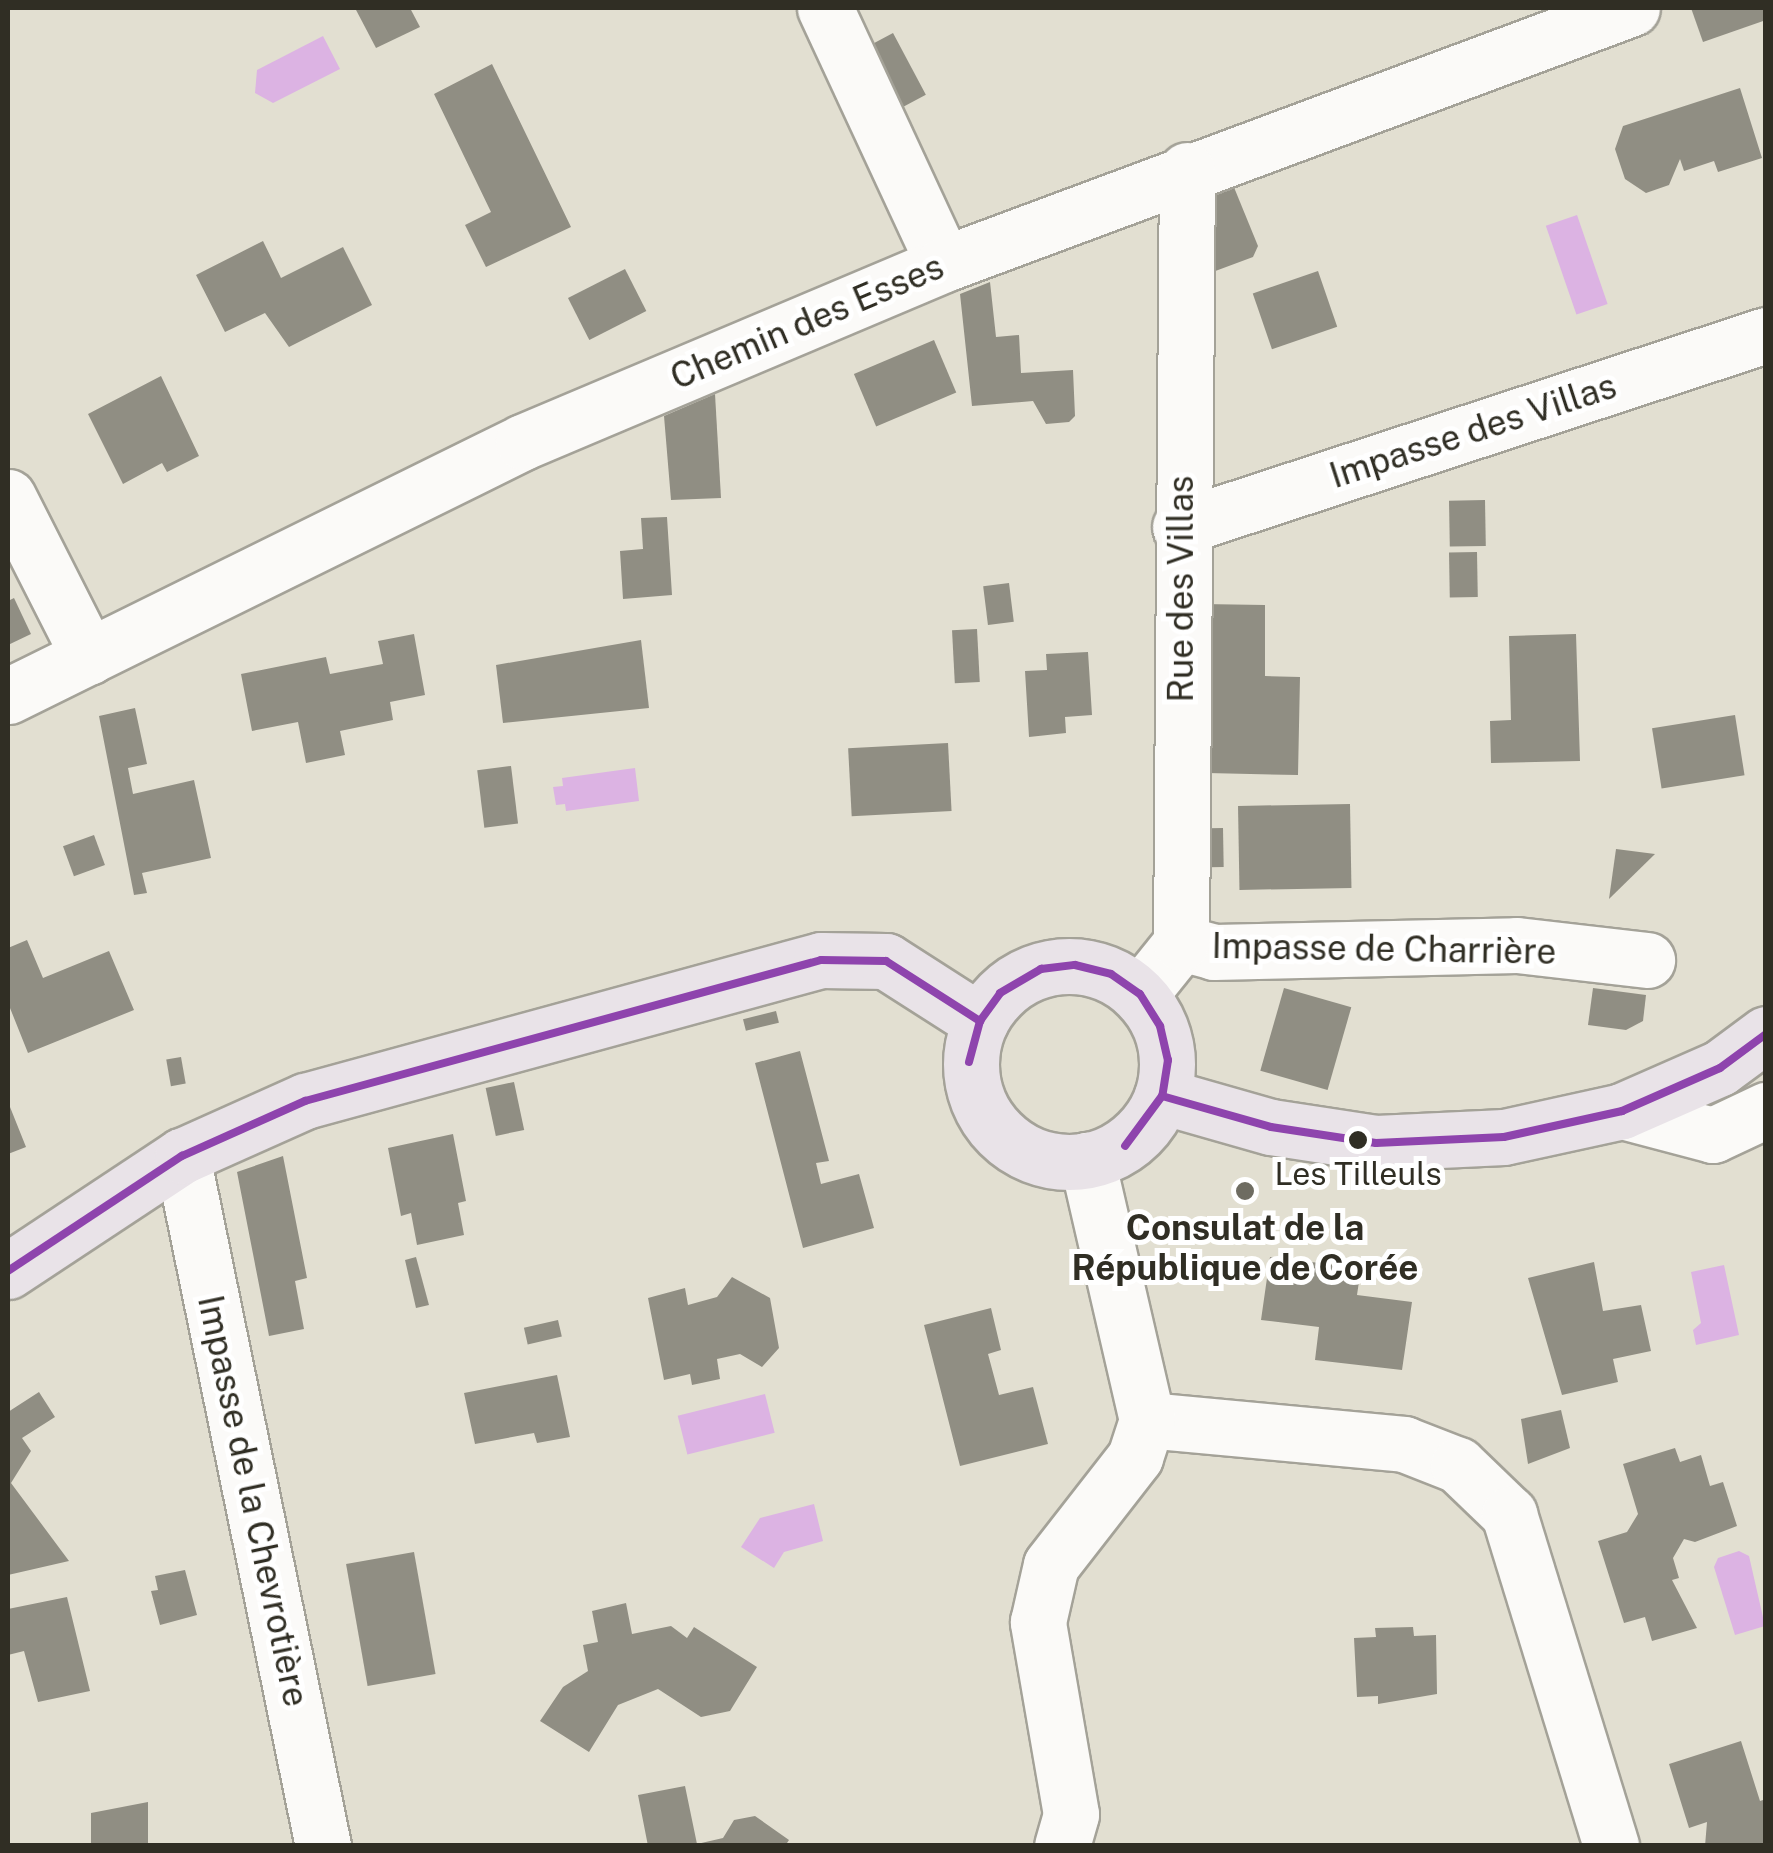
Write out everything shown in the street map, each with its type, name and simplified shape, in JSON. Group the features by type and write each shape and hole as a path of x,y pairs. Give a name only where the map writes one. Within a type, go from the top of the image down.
{"main road":[{"path":"8,1271 182,1156 305,1100 821,960 886,961 980,1021"},
{"path":"1075,965 1111,974 1140,994 1160,1026 1168,1060 1162,1096 1146,1126 1125,1146 1064,1164 1031,1156 987,1121 969,1062 980,1021 1000,993 1041,969 1075,965"},
{"path":"1162,1096 1270,1127 1376,1143 1504,1137 1622,1111 1720,1068 1766,1034"}],"street":[{"path":"825,8 944,264"},
{"name":"Chemin des Esses","path":"8,696 523,442 944,264 1186,170 1632,8"},
{"name":"Rue des Villas","path":"1180,943 1180,527 1186,170"},
{"name":"Impasse des Villas","path":"1180,527 1766,335"},
{"path":"8,497 89,657"},
{"path":"1140,994 1180,943"},
{"name":"Impasse de Charrière","path":"1180,943 1214,952 1518,945 1647,960"},
{"path":"1622,1111 1713,1136 1766,1110"},
{"name":"Impasse de la Chevrotière","path":"182,1156 323,1846"},
{"path":"1062,1846 1071,1814 1038,1622 1050,1564 1135,1457 1147,1420 1087,1160"},
{"path":"1147,1420 1404,1444 1458,1465 1510,1514 1612,1846"}],"shaded area":[{"path":"323,36 340,69 273,103 255,93 257,70"},
{"path":"1577,215 1608,304 1576,315 1546,226"},
{"path":"635,768 639,801 566,811 565,804 556,805 553,787 563,786 562,778"},
{"path":"1724,1265 1739,1335 1696,1345 1693,1330 1701,1323 1691,1272"},
{"path":"765,1394 775,1433 687,1455 678,1416"},
{"path":"814,1504 823,1541 784,1552 774,1568 741,1547 760,1518"},
{"path":"1739,1551 1749,1556 1765,1626 1735,1635 1714,1567 1718,1558"}],"building":[{"path":"355,8 410,8 420,27 376,48"},
{"path":"1691,8 1766,8 1766,20 1703,42"},
{"path":"893,33 926,95 888,115 855,53"},
{"path":"492,64 571,227 486,267 465,225 491,212 434,94"},
{"path":"1740,88 1762,158 1718,172 1714,161 1684,171 1680,159 1669,185 1646,193 1625,179 1615,149 1623,126"},
{"path":"1222,180 1231,180 1258,246 1253,257 1210,273 1213,196"},
{"path":"263,241 281,278 343,247 372,305 289,347 265,313 225,332 196,275"},
{"path":"625,269 646,311 589,340 568,298"},
{"path":"1318,271 1337,327 1272,349 1253,293"},
{"path":"990,282 996,337 1019,335 1021,373 1073,370 1075,416 1069,422 1046,424 1033,401 972,406 960,294"},
{"path":"934,340 956,392 876,426 854,374"},
{"path":"161,376 199,456 167,472 162,463 123,484 88,414"},
{"path":"715,394 721,498 671,500 664,416"},
{"path":"1485,500 1486,546 1450,547 1449,501"},
{"path":"667,517 672,595 623,599 620,551 643,549 641,518"},
{"path":"1449,552 1477,552 1478,597 1450,597"},
{"path":"1009,583 1014,622 988,625 983,586"},
{"path":"14,598 31,634 8,645 8,601"},
{"path":"1202,604 1265,605 1265,676 1300,677 1298,775 1207,773"},
{"path":"977,629 980,682 955,683 952,630"},
{"path":"414,634 425,695 390,702 393,720 340,731 345,755 306,763 298,722 252,731 241,674 326,657 330,674 383,664 378,641"},
{"path":"1576,634 1580,761 1491,763 1490,721 1511,720 1509,636"},
{"path":"641,640 649,708 503,723 496,665"},
{"path":"1088,652 1092,715 1065,717 1066,733 1029,737 1025,671 1047,670 1046,654"},
{"path":"135,708 147,764 128,768 133,794 194,780 211,858 142,873 147,893 134,895 99,716"},
{"path":"1735,715 1745,775 1662,788 1652,728"},
{"path":"948,743 952,811 852,816 848,748"},
{"path":"511,766 518,824 484,828 477,770"},
{"path":"1350,804 1351,888 1239,890 1238,806"},
{"path":"1208,828 1223,828 1224,867 1209,867"},
{"path":"94,835 105,865 74,876 63,846"},
{"path":"1616,849 1655,854 1609,899"},
{"path":"27,940 43,978 109,951 134,1010 28,1053 8,1003 8,948"},
{"path":"1284,988 1351,1007 1328,1090 1260,1071"},
{"path":"1593,988 1646,995 1643,1021 1626,1030 1588,1025"},
{"path":"776,1011 779,1023 746,1031 743,1019"},
{"path":"800,1051 829,1161 816,1163 821,1184 859,1174 874,1228 803,1248 755,1063"},
{"path":"181,1057 186,1084 171,1086 166,1060"},
{"path":"514,1082 524,1130 496,1136 486,1088"},
{"path":"8,1102 26,1147 8,1154"},
{"path":"453,1134 466,1201 458,1203 464,1235 417,1245 411,1213 401,1216 388,1148"},
{"path":"283,1156 307,1278 295,1281 304,1329 269,1336 237,1172"},
{"path":"416,1257 429,1305 416,1308 405,1260"},
{"path":"1270,1257 1361,1268 1357,1295 1412,1302 1402,1370 1315,1360 1319,1327 1261,1320"},
{"path":"1594,1262 1603,1311 1641,1305 1651,1351 1613,1359 1618,1382 1562,1395 1528,1278"},
{"path":"732,1277 770,1298 779,1348 762,1367 740,1354 717,1359 720,1379 692,1385 690,1374 664,1380 648,1298 685,1288 688,1305 717,1297"},
{"path":"991,1308 1001,1350 988,1354 999,1395 1033,1387 1048,1444 960,1466 924,1325"},
{"path":"558,1320 562,1337 528,1344 524,1328"},
{"path":"557,1375 570,1437 537,1443 534,1433 475,1444 464,1393"},
{"path":"39,1392 55,1417 22,1438 31,1451 11,1483 69,1561 8,1575 8,1412"},
{"path":"1561,1410 1570,1448 1528,1464 1521,1419"},
{"path":"1675,1448 1680,1462 1701,1455 1710,1486 1723,1482 1737,1526 1695,1542 1684,1539 1673,1558 1679,1578 1672,1580 1697,1628 1652,1641 1645,1617 1624,1623 1598,1541 1627,1532 1638,1514 1623,1464"},
{"path":"414,1552 436,1674 368,1686 346,1564"},
{"path":"185,1570 197,1615 160,1625 151,1591 158,1590 155,1576"},
{"path":"67,1597 90,1691 38,1702 24,1651 8,1655 8,1609"},
{"path":"626,1603 632,1634 671,1626 687,1638 694,1627 757,1667 730,1711 701,1717 658,1689 618,1705 589,1752 540,1721 563,1687 588,1671 583,1645 598,1642 592,1611"},
{"path":"1413,1627 1414,1636 1436,1635 1437,1694 1378,1704 1378,1696 1357,1697 1354,1638 1376,1637 1375,1628"},
{"path":"1741,1741 1760,1801 1766,1799 1766,1846 1705,1846 1707,1822 1689,1828 1669,1764"},
{"path":"685,1786 697,1844 723,1838 734,1820 755,1816 789,1840 785,1846 648,1846 638,1795"},
{"path":"148,1802 148,1846 91,1846 91,1813"}],"transit line":[{"path":"8,1271 182,1156 305,1101 821,960 886,961 980,1021"},
{"path":"969,1062 980,1021 1000,993 1041,969 1075,965 1111,974 1140,994 1160,1026 1168,1060 1162,1096 1125,1146"},
{"path":"1162,1096 1271,1127 1376,1143 1504,1137 1622,1111 1720,1068 1766,1034"}],"place":[{"name":"Les Tilleuls","path":"1358,1140"},
{"name":"Consulat de la République de Corée","path":"1245,1191"}]}
